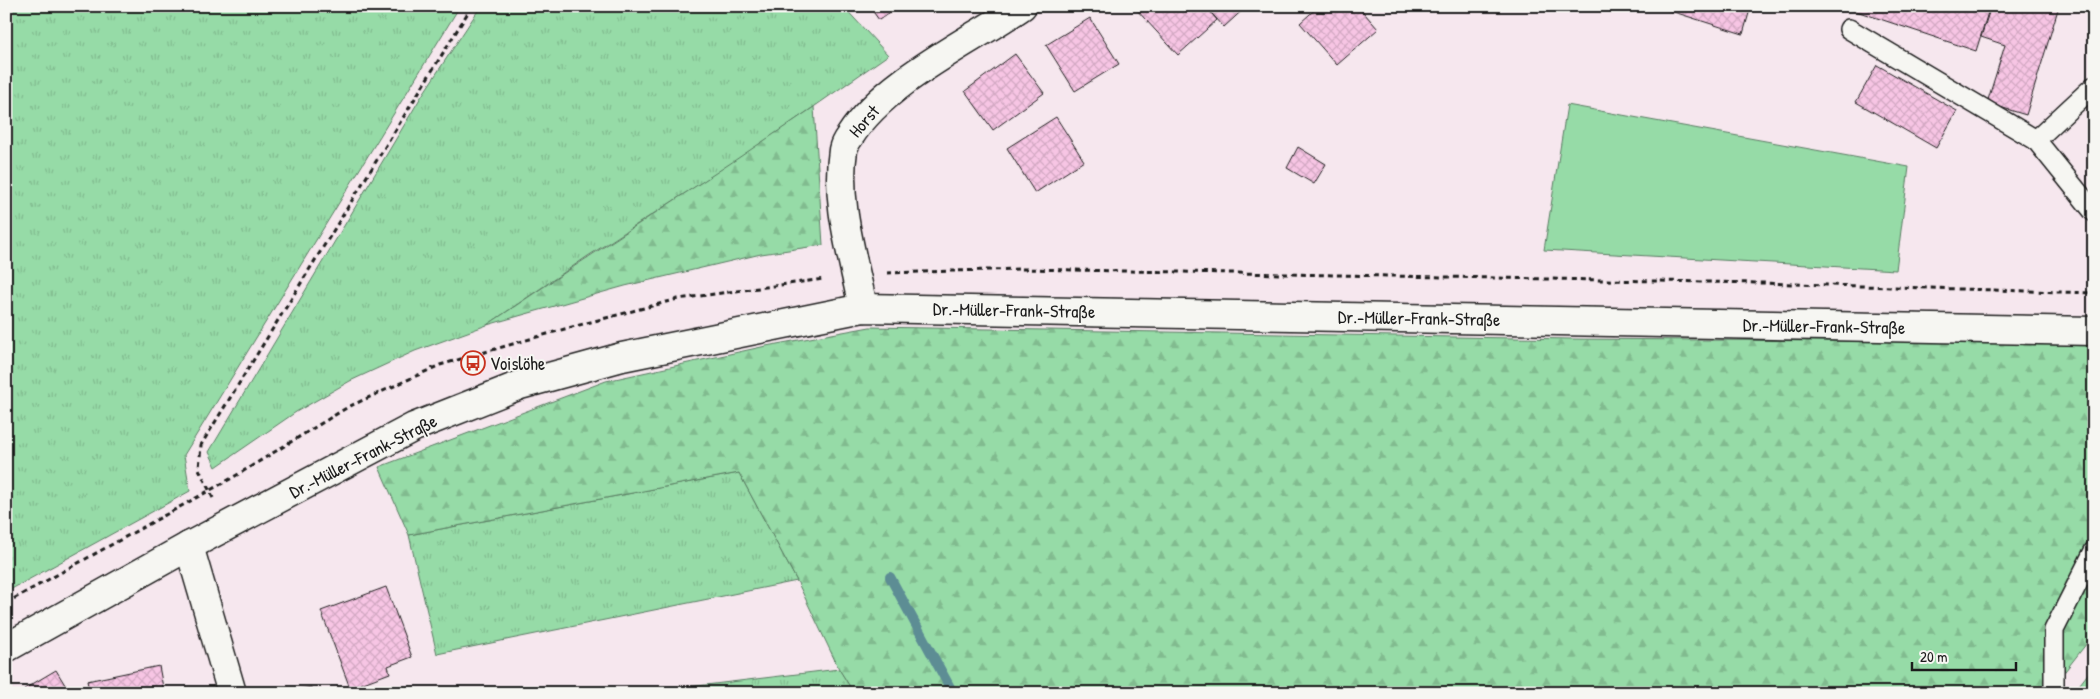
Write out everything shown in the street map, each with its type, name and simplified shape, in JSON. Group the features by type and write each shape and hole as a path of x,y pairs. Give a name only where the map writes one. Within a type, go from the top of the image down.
{"main road":[{"name":"Horst","path":"863,308 848,239 841,188 843,147 861,119 901,84 1022,6"},
{"name":"Dr.-Müller-Frank-Straße","path":"6,648 189,546 414,426 520,385 622,357 863,308 2094,331"},
{"path":"189,546 232,693"}],"lane":[{"path":"1850,29 2036,140 2094,212"},
{"path":"2036,140 2094,86"},
{"path":"2054,693 2054,630 2094,550"}],"path":[{"path":"209,491 199,469 201,445 472,6"}],"green space":[{"path":"6,6 460,6 184,455 190,491 6,592"},
{"path":"481,6 843,6 888,55 755,148 588,256 487,325 415,351 350,381 296,412 216,467 209,452 421,97"},
{"path":"1567,105 1909,167 1896,270 1544,250"},
{"path":"814,107 823,245 761,254 625,286 487,325 733,162"},
{"path":"870,327 1573,339 2094,343 2094,634 2048,693 854,693 839,669 797,581 739,473 409,535 379,467 606,381 766,346"},
{"path":"739,473 797,581 437,654 409,535"},
{"path":"2094,666 2094,693 2073,693"},
{"path":"839,669 854,693 639,693"}],"building":[{"path":"869,6 899,6 879,20"},
{"path":"1137,6 1205,6 1217,20 1178,55 1135,8"},
{"path":"1205,6 1247,6 1224,27"},
{"path":"1319,6 1358,6 1378,29 1337,65 1300,23"},
{"path":"1655,6 1751,6 1743,34"},
{"path":"1841,6 1990,6 1976,51"},
{"path":"1991,6 2059,6 2026,115 1987,103 2005,45 1981,37"},
{"path":"1090,18 1119,64 1075,91 1046,45"},
{"path":"1015,54 1044,93 993,130 965,91"},
{"path":"1877,65 1957,111 1936,148 1856,102"},
{"path":"1056,117 1084,161 1035,193 1007,148"},
{"path":"1298,147 1326,164 1314,184 1287,168"},
{"path":"386,587 412,657 388,666 390,673 350,688 321,611"},
{"path":"159,666 164,693 90,693 87,681"},
{"path":"56,670 70,693 26,693 24,689"},
{"path":"311,687 312,693 283,693"}],"waterway":[{"path":"890,577 953,693"}],"place":[{"name":"Voislöhe","path":"473,363"}]}
